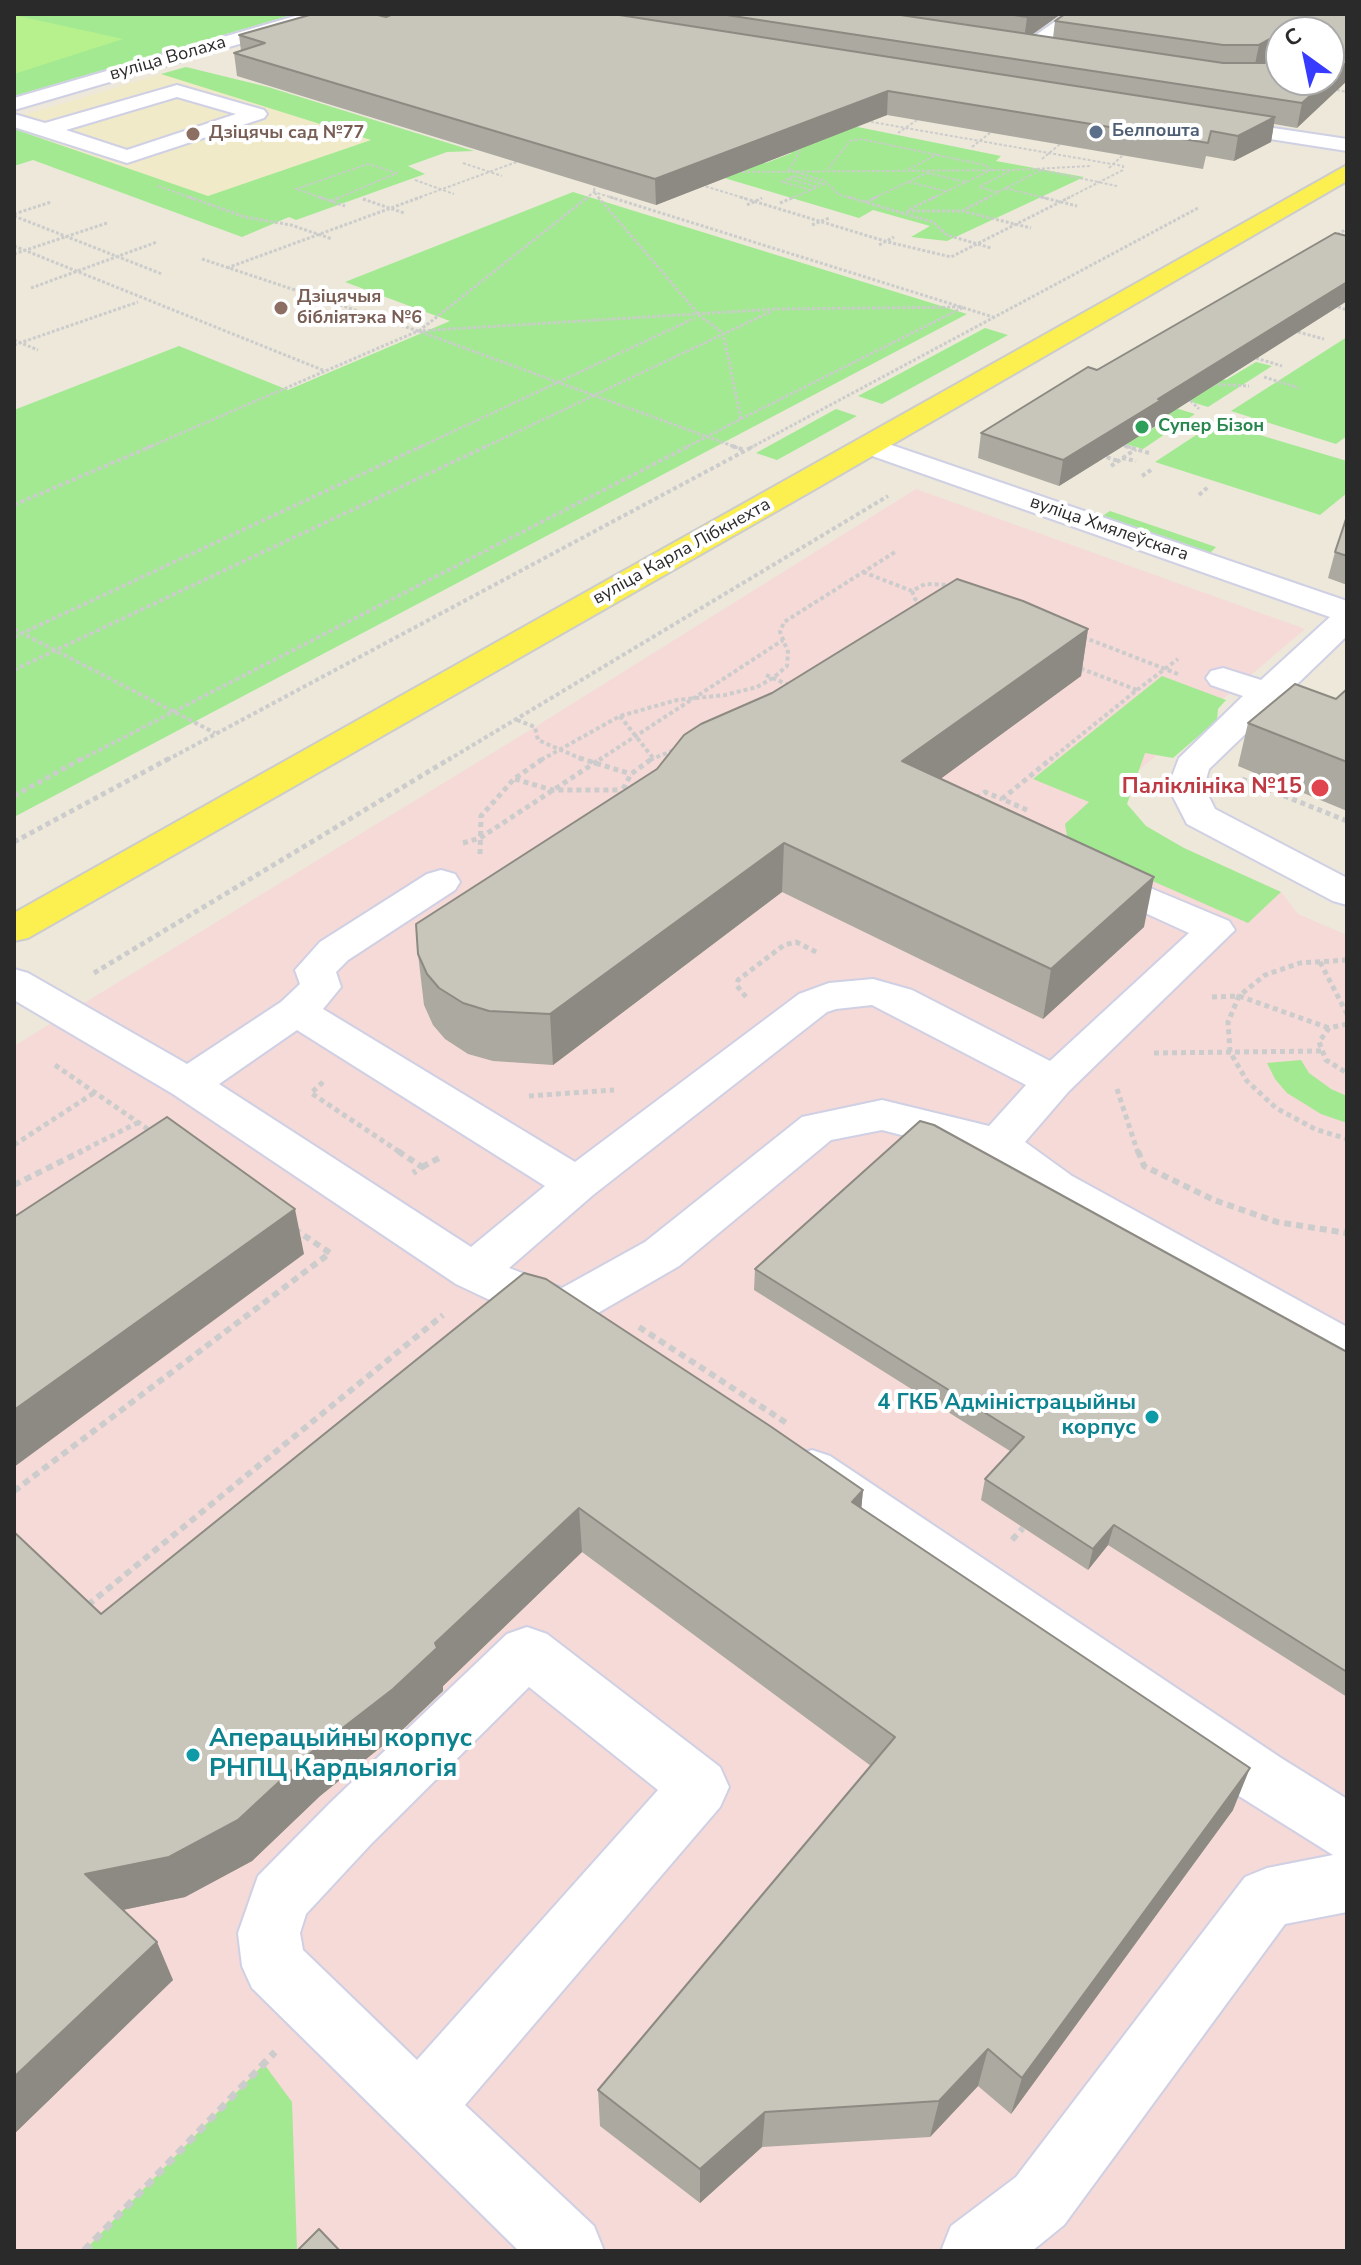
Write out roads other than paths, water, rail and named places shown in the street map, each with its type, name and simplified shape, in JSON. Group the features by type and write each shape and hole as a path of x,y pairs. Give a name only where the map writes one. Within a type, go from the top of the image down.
{"main road":[{"name":"вуліца Карла Лібкнехта","path":"14,929 871,446 1347,172"}],"street":[{"name":"вуліца Волаха","path":"14,104 322,14"},
{"path":"1054,54 1019,49 1078,14"},
{"path":"14,120 127,157 257,114 177,91 45,130"},
{"path":"1201,123 1347,145"},
{"name":"вуліца Хмялеўскага","path":"871,446 1347,612"},
{"path":"1347,619 1192,766 1186,787 1200,816 1347,893"},
{"path":"1223,678 1253,706"},
{"path":"998,1144 1054,1081 1215,930 1058,859"},
{"path":"188,1084 296,1011 321,987 315,970 334,951 441,882"},
{"path":"30,992 188,1084 480,1275 528,1297 588,1313 818,1128 882,1115 998,1144 1056,1187 1347,1350"},
{"path":"480,1275 577,1184 813,1003 829,996 873,992 898,999 1054,1081"},
{"path":"296,1011 577,1184"},
{"path":"787,1438 1260,1777 1347,1832"},
{"path":"419,2108 699,1787 527,1652 351,1823 280,1897 269,1933 274,1966 419,2108 569,2251"},
{"path":"976,2251 1040,2201 1267,1898 1347,1882"}],"place":[{"name":"Белпошта","path":"1096,132"},
{"name":"Дзіцячы сад №77","path":"193,134"},
{"name":"Дзіцячыя бібліятэка №6","path":"281,308"},
{"name":"Супер Бізон","path":"1142,427"},
{"name":"Паліклініка №15","path":"1320,788"},
{"name":"4 ГКБ Адміністрацыйны корпус","path":"1152,1417"},
{"name":"Аперацыйны корпус РНПЦ Кардыялогія","path":"193,1755"}]}
